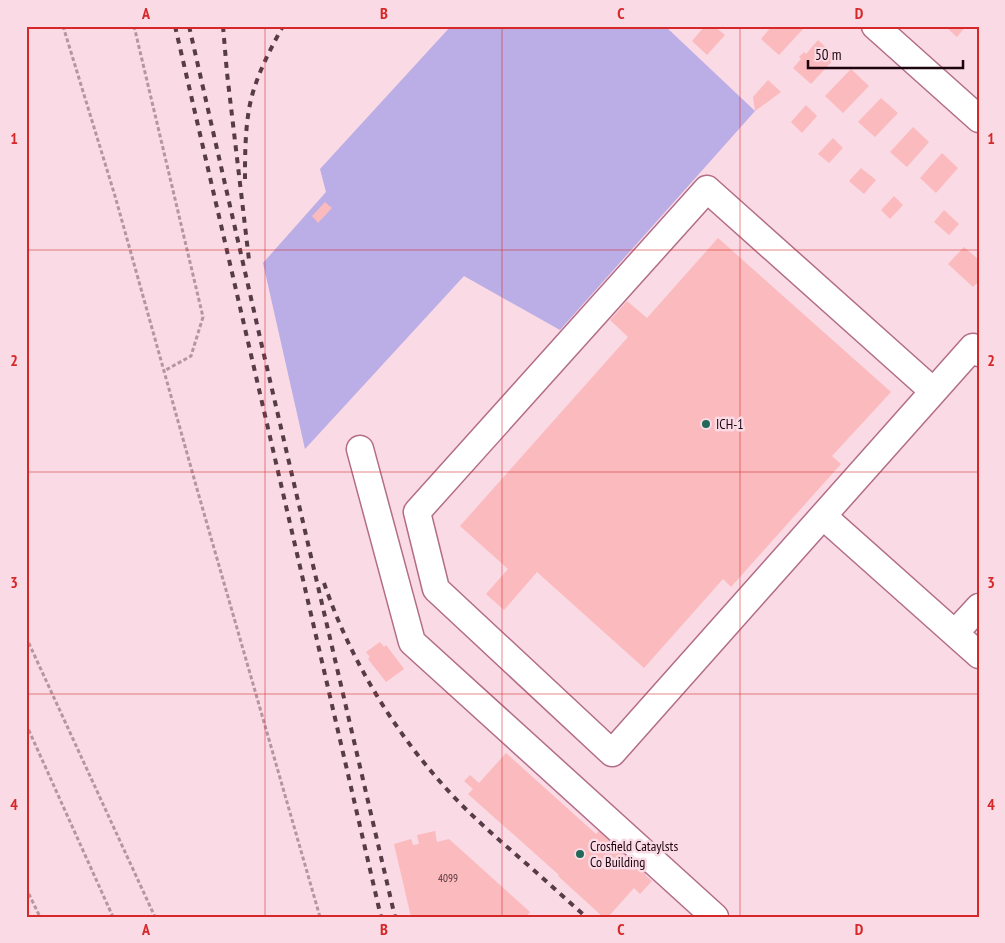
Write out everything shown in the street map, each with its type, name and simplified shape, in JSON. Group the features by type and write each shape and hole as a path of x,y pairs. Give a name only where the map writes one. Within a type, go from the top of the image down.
{"street":[{"path":"875,26 979,119"},
{"path":"933,392 707,188 417,512 436,589 612,753 823,516 973,347 979,353"},
{"path":"360,449 412,642 715,917"},
{"path":"823,516 979,655"},
{"path":"955,633 979,606"}],"path":[{"path":"63,26 115,196 320,917"},
{"path":"134,26 203,316 191,356 164,371"},
{"path":"26,637 155,917"},
{"path":"26,724 113,917"},
{"path":"26,888 40,917"}],"shaded area":[{"path":"451,26 665,26 755,111 560,330 464,276 305,449 263,263 326,192 320,169"}],"building":[{"path":"705,26 714,26 725,35 707,55 692,41"},
{"path":"772,26 800,26 803,29 779,55 761,39"},
{"path":"945,26 966,26 957,37"},
{"path":"818,40 836,57 811,84 793,68 801,59 799,57 804,52 806,54"},
{"path":"851,69 869,86 843,113 825,96"},
{"path":"768,80 781,92 755,111 753,97"},
{"path":"881,98 898,113 875,137 858,122"},
{"path":"806,105 817,116 802,133 791,122"},
{"path":"913,127 929,142 907,167 890,152"},
{"path":"833,138 843,148 829,163 818,154"},
{"path":"942,153 958,168 936,193 920,178"},
{"path":"861,168 876,180 864,194 849,181"},
{"path":"894,196 903,205 890,219 881,210"},
{"path":"325,202 332,208 318,223 312,216"},
{"path":"944,210 959,224 949,235 934,222"},
{"name":"ICH-1","path":"718,238 891,392 832,456 841,464 731,587 723,579 644,668 537,572 504,610 486,594 508,569 460,526 628,337 610,320 627,301 647,318"},
{"path":"964,247 979,260 979,281 973,287 948,264"},
{"path":"380,642 384,647 386,645 404,669 386,682 368,659 370,657 366,652"},
{"name":"Crosfield Cataylsts Co Building","path":"506,753 596,834 599,831 646,874 652,881 640,894 634,888 608,917 603,917 468,794 473,789 464,781 470,775 479,783"},
{"path":"435,831 437,842 449,839 530,912 526,917 411,917 394,844 411,839 413,845 419,844 417,835"}],"railway":[{"path":"175,26 381,917"},
{"path":"189,26 395,917"},
{"path":"223,26 249,260"},
{"path":"245,179 246,132 249,108 264,63 283,26"},
{"path":"324,583 348,641 377,696 394,723 432,773 466,809 586,917"}],"place":[{"name":"ICH-1","path":"706,424"},
{"name":"Crosfield Cataylsts Co Building","path":"580,854"}]}
